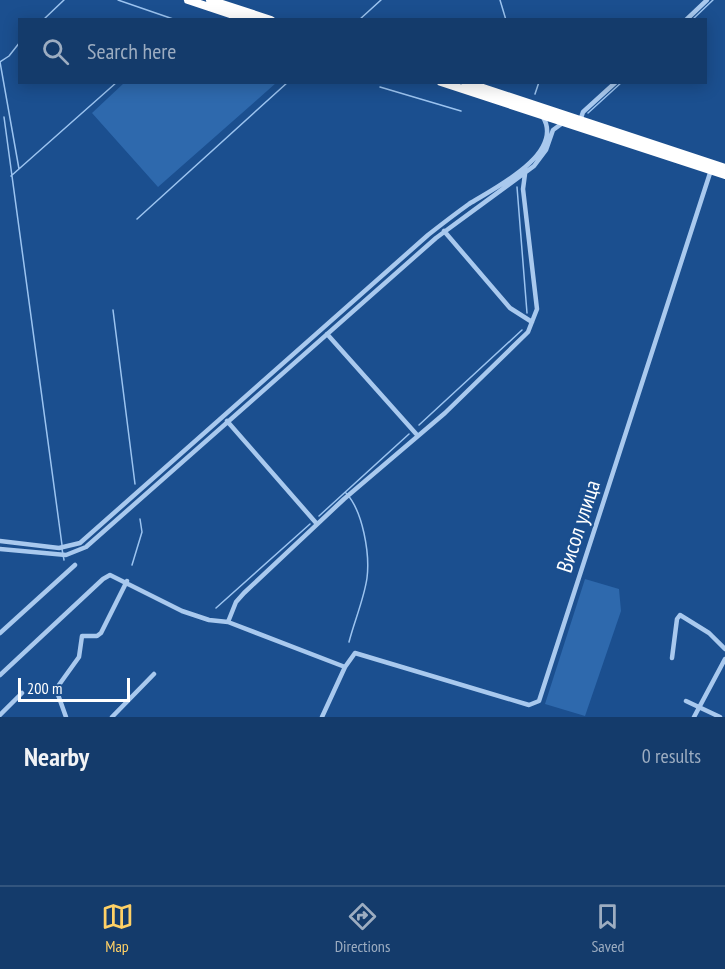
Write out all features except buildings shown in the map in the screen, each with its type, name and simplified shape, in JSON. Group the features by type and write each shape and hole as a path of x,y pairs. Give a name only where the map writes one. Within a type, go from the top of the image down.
{"highway":[{"path":"188,0 242,18"},
{"path":"210,0 265,18"},
{"path":"447,84 725,174"},
{"path":"471,84 725,168"}],"street":[{"path":"688,18 707,0"},
{"path":"580,121 583,112 614,84"},
{"path":"0,549 66,555 84,548 442,224 532,162 547,134 547,125 541,115"},
{"path":"0,541 61,548 80,543 327,334 444,231 526,173 543,155 553,130 564,122"},
{"name":"Висол улица","path":"345,667 355,653 360,653 529,705 539,701 711,170"},
{"path":"228,622 240,597 348,495 418,436 520,342 537,309 523,189 526,173"},
{"path":"511,182 523,189"},
{"path":"444,231 510,308 532,322"},
{"path":"365,292 369,297"},
{"path":"327,334 418,436"},
{"path":"226,419 317,524"},
{"path":"80,543 84,548"},
{"path":"0,633 75,565"},
{"path":"0,675 108,575 127,581 182,612 209,620 228,622 345,667 322,717"},
{"path":"66,717 56,689 79,657 82,636 97,636 101,633 127,581"},
{"path":"672,658 677,619 680,615 709,633 725,649"},
{"path":"694,717 725,659"},
{"path":"112,717 154,674"},
{"path":"0,715 22,693"},
{"path":"686,701 720,717"}],"shaded area":[{"path":"123,84 275,84 158,187 92,113"},
{"path":"585,579 619,589 621,611 585,716 545,704"}],"waterway":[{"path":"45,18 64,0"},
{"path":"118,0 170,18"},
{"path":"361,18 381,0"},
{"path":"500,0 505,18"},
{"path":"694,18 713,0"},
{"path":"18,45 9,56 0,62 19,169"},
{"path":"11,176 115,84"},
{"path":"137,219 286,84"},
{"path":"535,94 538,84"},
{"path":"588,113 620,84"},
{"path":"380,87 461,111"},
{"path":"4,117 62,545"},
{"path":"517,187 527,313"},
{"path":"113,310 135,484"},
{"path":"419,425 522,330"},
{"path":"319,516 409,434"},
{"path":"346,493 361,521 368,568 364,594 349,642"},
{"path":"132,565 142,532 140,519"},
{"path":"216,608 310,524"},
{"path":"62,549 64,560"}]}
